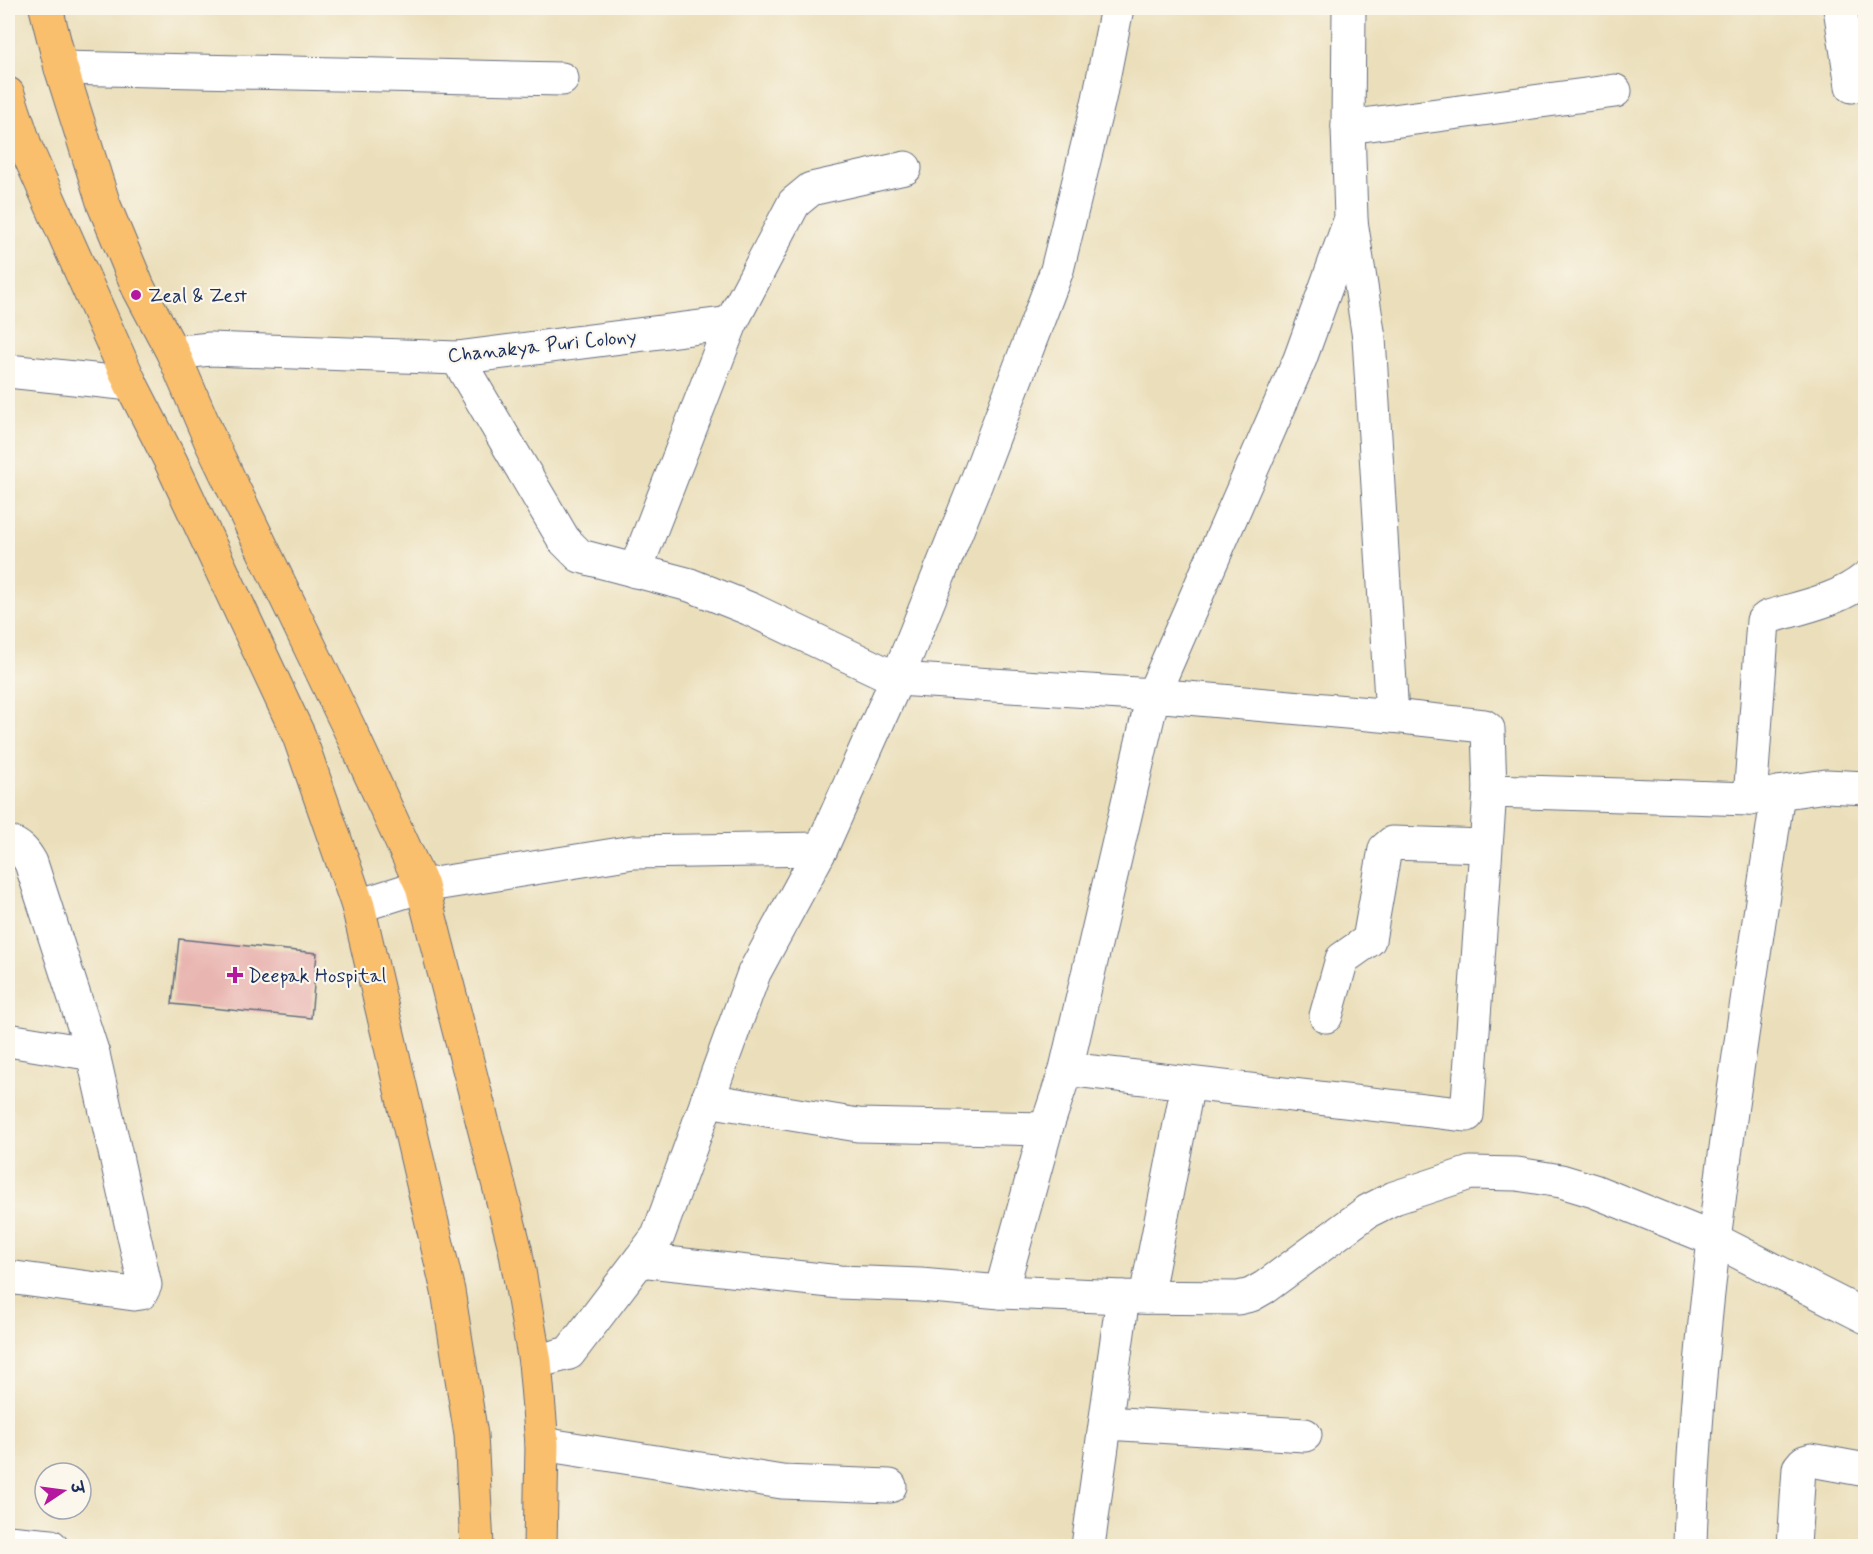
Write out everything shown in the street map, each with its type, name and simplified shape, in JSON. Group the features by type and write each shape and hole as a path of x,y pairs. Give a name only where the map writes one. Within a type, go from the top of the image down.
{"main road":[{"path":"46,8 61,69 104,205 138,287 173,353 211,442 422,886 515,1248 535,1362 542,1444 540,1546"},
{"path":"8,94 26,148 131,384 171,462 299,736 358,906 448,1291 471,1435 477,1546"}],"street":[{"path":"535,1362 569,1353 658,1236 754,973 821,849 897,679 976,483 1057,270 1099,99 1118,8"},
{"path":"1349,8 1347,127 1351,218 1369,338 1392,716"},
{"path":"1840,8 1852,86"},
{"path":"61,69 561,78"},
{"path":"1347,127 1615,91"},
{"path":"635,571 731,323 794,203 811,189 905,168"},
{"path":"1000,1292 1065,1069 1153,694 1300,359 1351,218"},
{"name":"Chanakya Puri Colony","path":"173,353 210,350 458,358 731,323"},
{"path":"458,358 564,540 580,556 690,585 750,609 897,679 1153,694 1484,726 1489,734 1490,791 1467,1115 1065,1069"},
{"path":"8,371 131,384"},
{"path":"1690,1546 1693,1454 1713,1239 1764,796 1763,621 1768,617 1828,599 1854,587 1866,578"},
{"path":"1490,791 1764,796 1826,786 1866,788"},
{"path":"8,842 25,851 31,863 93,1054 146,1285 141,1293 134,1294 8,1277"},
{"path":"1326,1016 1342,959 1368,940 1385,849 1388,845 1392,843 1485,846"},
{"path":"358,906 422,886 633,852 821,849"},
{"path":"8,1040 93,1054"},
{"path":"1088,1546 1106,1423 1188,1084"},
{"path":"707,1100 858,1125 1046,1129"},
{"path":"640,1260 839,1282 920,1285 1000,1292 1238,1298 1251,1295 1265,1287 1368,1211 1394,1198 1470,1173 1517,1174 1561,1181 1594,1191 1713,1239 1866,1317"},
{"path":"1106,1423 1305,1435"},
{"path":"542,1444 782,1482 890,1486"},
{"path":"1794,1546 1799,1468 1804,1462 1811,1460 1866,1470"},
{"path":"8,1542 51,1546"}],"building":[{"path":"179,939 317,953 311,1018 172,1004"}],"place":[{"name":"Zeal & Zest","path":"136,295"},
{"name":"Deepak Hospital","path":"235,975"}]}
